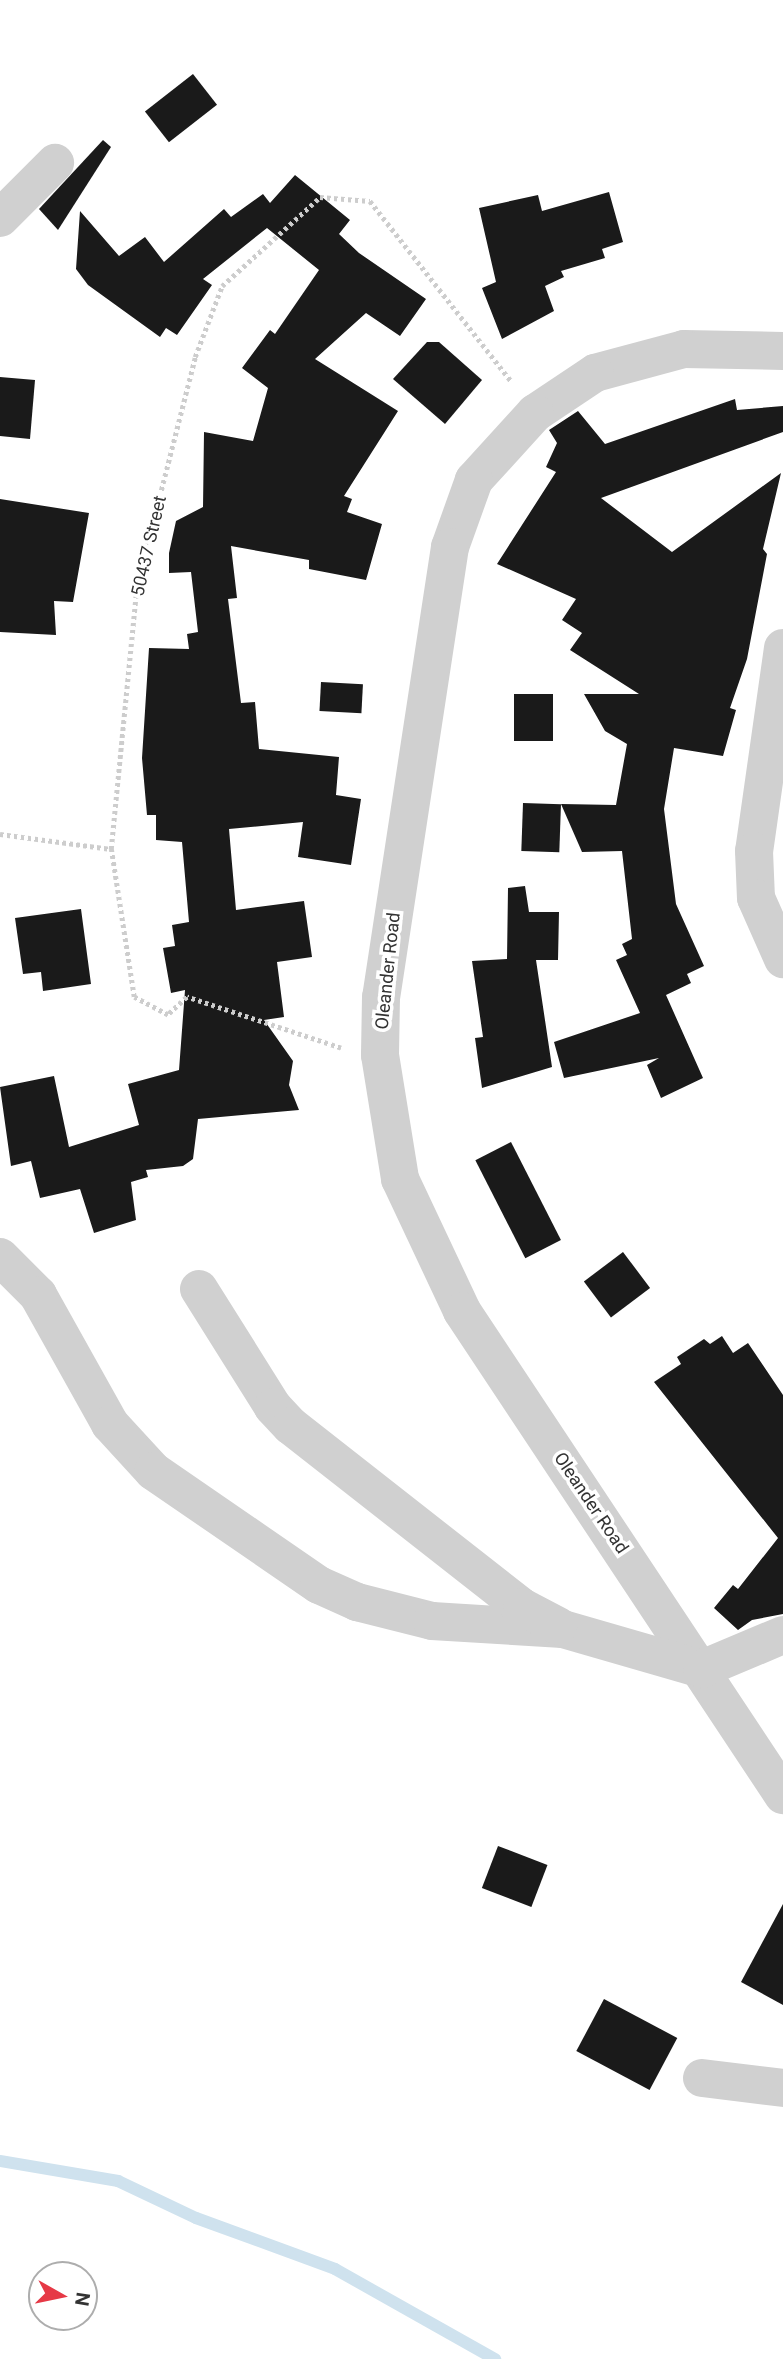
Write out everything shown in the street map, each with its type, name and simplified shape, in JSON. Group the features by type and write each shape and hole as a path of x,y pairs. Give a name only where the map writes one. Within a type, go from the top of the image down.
{"street":[{"path":"0,218 55,163"},
{"name":"Oleander Road","path":"783,351 684,349 624,362 595,373 536,413 474,480 450,547 382,997 380,1055 400,1179 462,1311 702,1668 783,1796"},
{"path":"783,648 754,851 756,898 783,959"},
{"path":"0,1257 38,1295 110,1424 153,1471 319,1586 357,1602 432,1621 563,1629 702,1668 783,1634"},
{"path":"199,1289 273,1406 291,1426 522,1607 563,1629"},
{"path":"702,2078 783,2088"}],"path":[{"name":"50437 Street","path":"380,1055 342,1048 187,996 168,1015 134,997 111,849 137,585 195,357 222,286 320,197 370,201 536,413"},
{"path":"0,834 111,849"}],"building":[{"path":"193,74 217,105 169,142 145,112"},
{"path":"103,140 111,147 58,230 39,209"},
{"path":"295,175 350,220 339,234 359,253 426,299 400,336 366,313 315,359 398,411 344,496 352,499 347,512 382,524 366,580 309,569 309,560 231,546 237,598 228,599 241,703 255,702 259,749 339,757 336,795 361,799 351,865 298,857 303,822 229,829 236,910 304,901 312,957 277,962 284,1017 264,1020 293,1061 289,1085 299,1110 198,1119 193,1159 183,1166 146,1170 148,1177 131,1182 136,1220 94,1233 80,1189 40,1198 31,1161 11,1166 0,1087 54,1076 69,1147 139,1125 128,1084 179,1070 185,990 171,993 163,948 175,946 172,925 189,922 182,842 156,840 156,815 147,815 142,758 149,648 189,649 187,634 198,632 191,572 169,573 169,553 176,521 203,507 204,432 253,441 268,388 242,368 270,330 275,334 319,270 267,228 203,279 212,285 177,335 166,328 160,337 88,285 76,269 80,211 119,256 145,237 164,262 224,209 231,217 263,194 270,203"},
{"path":"609,192 623,242 602,249 605,258 561,271 564,277 545,286 554,311 502,339 482,288 496,282 479,208 538,195 542,211"},
{"path":"427,342 439,342 482,380 445,424 393,379"},
{"path":"0,377 35,380 30,439 0,436"},
{"path":"735,399 737,410 783,406 783,432 601,498 672,552 781,473 763,549 767,554 747,659 730,708 736,710 723,756 674,748 664,809 676,904 704,966 687,974 691,983 666,995 703,1078 661,1098 647,1065 659,1058 564,1078 554,1042 640,1013 616,960 627,955 622,944 632,939 622,851 582,852 561,804 616,805 627,744 605,731 584,694 639,694 570,650 582,633 562,620 576,599 497,564 556,472 546,467 557,443 549,430 578,411 605,444"},
{"path":"0,499 89,513 73,602 54,601 56,635 0,632"},
{"path":"321,682 363,684 361,713 319,711"},
{"path":"514,694 553,694 553,741 514,741"},
{"path":"523,803 561,804 559,852 521,851"},
{"path":"525,886 529,912 559,912 558,960 536,960 552,1067 482,1088 475,1038 483,1037 472,961 507,959 508,888"},
{"path":"81,909 91,984 43,991 41,972 23,974 15,918"},
{"path":"511,1142 561,1240 525,1258 475,1160"},
{"path":"623,1252 650,1288 611,1317 584,1281"},
{"path":"722,1336 733,1353 748,1343 783,1395 783,1614 752,1620 738,1630 714,1608 733,1585 738,1589 778,1538 654,1382 681,1364 677,1357 704,1339 710,1344"},
{"path":"498,1846 547,1865 531,1907 482,1888"},
{"path":"783,1904 783,2005 741,1982"},
{"path":"604,1999 677,2038 650,2090 576,2051"}],"waterway":[{"path":"0,2161 118,2181 196,2218 335,2269 495,2359"}]}
